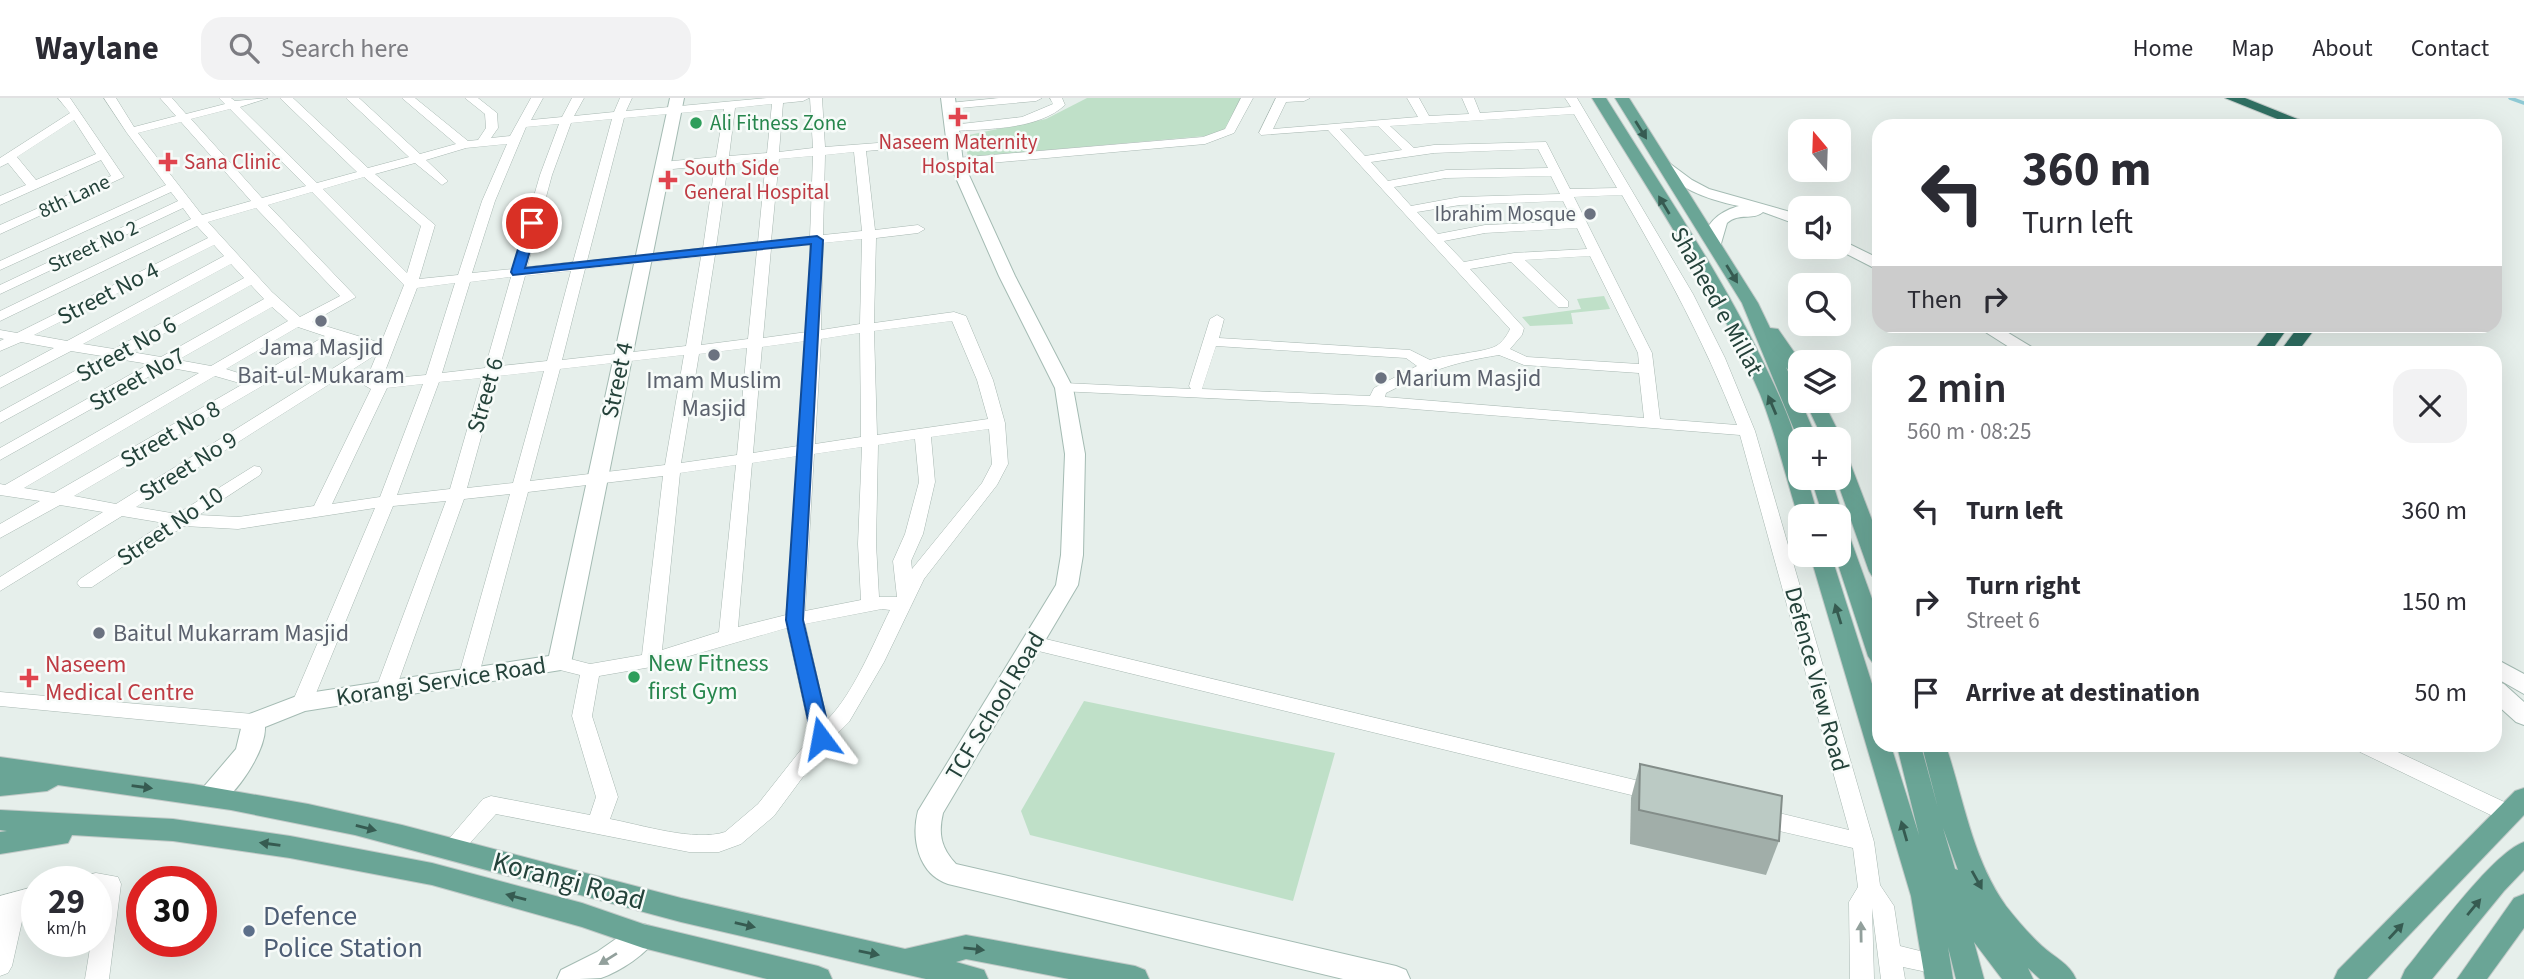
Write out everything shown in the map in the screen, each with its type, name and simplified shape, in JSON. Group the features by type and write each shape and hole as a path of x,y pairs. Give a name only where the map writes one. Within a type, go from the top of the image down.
{"highway":[{"path":"2232,98 2289,119"},
{"path":"2253,98 2308,119"}],"main road":[{"name":"Shaheed e Millat","path":"1599,98 1723,303 1786,438 1805,504"},
{"name":"Shaheed e Millat","path":"1622,98 1750,303 1803,427"},
{"path":"1750,303 1788,353"},
{"path":"1850,490 1872,549"},
{"path":"1824,567 1872,724"},
{"path":"1850,567 1872,632"},
{"path":"1881,752 1925,896 1938,971"},
{"path":"1911,752 1970,979"},
{"path":"1936,752 1970,869 1999,920 2038,962 2062,979"},
{"name":"Korangi Road","path":"0,767 308,814 452,848 679,910 907,960 966,947 1135,979"},
{"path":"0,786 75,777"},
{"path":"2348,979 2516,806"},
{"name":"Korangi Road","path":"0,820 173,830 290,847 432,874 651,937 813,978"},
{"path":"0,843 34,836 173,830"},
{"path":"1936,853 1982,932 2019,979"},
{"path":"2415,979 2494,883 2524,853"},
{"path":"2471,979 2524,906"},
{"path":"907,960 974,979"}],"street":[{"name":"8th Lane","path":"0,230 118,177 64,98"},
{"path":"110,98 131,131 200,220 273,300 298,322 381,349"},
{"path":"166,98 259,203"},
{"path":"131,131 229,102 262,98"},
{"path":"286,98 366,173 428,225 411,284 381,349 372,385 756,343 959,317 985,380 998,423 1000,464 989,485 916,576 874,662 842,717 821,738 765,810 733,838 719,844 689,843 491,805 452,848"},
{"path":"352,98 442,181"},
{"path":"408,98 465,145"},
{"path":"471,98 492,113 492,128 482,143"},
{"name":"Street 6","path":"384,691 457,494 546,175 566,120 578,98"},
{"path":"468,678 523,487 552,364 619,115 626,98"},
{"path":"523,124 619,115 676,104 803,98"},
{"path":"817,98 819,152 814,335 795,620 821,738"},
{"path":"950,111 1036,98"},
{"path":"950,111 999,123 1049,113 1059,105 1056,98"},
{"path":"956,162 1205,140 1230,131 1247,98"},
{"path":"1304,98 1282,99 1265,134 1331,126 1425,120 1454,133 1542,145 1645,353 1652,422"},
{"path":"1413,98 1425,120"},
{"path":"1468,98 1476,116"},
{"path":"1518,98 1526,113"},
{"path":"302,703 388,500 432,379 496,176 523,124 532,100"},
{"path":"728,636 772,156 772,100"},
{"path":"229,102 411,284"},
{"path":"651,660 672,470 722,161 738,102"},
{"name":"Street 4","path":"559,663 676,104"},
{"path":"1363,160 1411,152 1454,133 1476,116 1526,113 1575,104"},
{"name":"Defence View Road","path":"1575,104 1697,316 1718,358 1747,431 1863,842 1870,888 1883,906 1893,979"},
{"name":"TCF School Road","path":"950,111 956,162 1007,275 1064,388 1075,454 1072,555 1067,585 931,811 926,828 928,846 948,873 1396,979"},
{"path":"34,186 5,160 76,114"},
{"path":"1381,123 1411,152"},
{"path":"1331,126 1517,328 1515,335 1502,350"},
{"path":"0,317 200,220 465,145 515,139"},
{"path":"662,166 900,144"},
{"path":"860,148 869,234 867,555 870,605"},
{"path":"0,201 103,155"},
{"path":"1661,161 1689,185 1709,194 1761,205 1788,215"},
{"path":"1385,184 1446,174 1555,172"},
{"path":"0,266 173,186"},
{"path":"1408,210 1460,201 1626,191"},
{"name":"Street No 2","path":"0,290 186,202"},
{"name":"Street No 8","path":"3,491 298,322 349,297 259,203"},
{"path":"1714,244 1714,230 1718,221 1733,211 1756,211 1788,223"},
{"path":"1435,239 1485,229 1582,224"},
{"path":"411,284 918,229"},
{"name":"Street No 4","path":"0,347 216,239"},
{"path":"1851,250 1872,262"},
{"path":"1461,267 1514,257 1595,253"},
{"path":"0,383 233,257"},
{"path":"1514,257 1563,304"},
{"name":"Street No 6","path":"0,418 252,278"},
{"name":"Street No7","path":"0,455 273,300"},
{"path":"1197,386 1217,319"},
{"path":"1996,333 2020,346"},
{"path":"0,334 216,371 258,384"},
{"name":"Street No 8","path":"0,532 338,335"},
{"path":"1218,341 1410,354 1428,366"},
{"name":"Street No 9","path":"0,585 381,349"},
{"path":"1376,401 1379,391 1428,366 1452,358 1502,350 1524,361 1648,369"},
{"path":"320,511 381,384"},
{"path":"1064,388 1376,401 1747,431"},
{"path":"3,491 179,520 238,523 388,500 597,480 998,423"},
{"path":"904,600 902,561 914,534 927,482 923,434"},
{"name":"Street No 10","path":"86,583 254,471"},
{"name":"Korangi Service Road","path":"0,699 253,722 302,703 559,663 590,671 651,660 728,636 795,620 904,600"},
{"path":"1033,643 1675,797"},
{"path":"590,671 582,716 607,797 598,824"},
{"path":"2502,671 2524,685"},
{"path":"2502,696 2524,716"},
{"path":"210,797 245,755 254,732 253,722"},
{"path":"2382,752 2516,806"},
{"path":"1742,813 1863,842"},
{"name":"Defence View Road","path":"1862,979 1860,902 1870,888"},
{"path":"0,966 17,901"},
{"path":"571,979 651,937"},
{"path":"1889,954 1938,971"},
{"path":"97,979 100,957"}],"green space":[{"path":"1087,98 1242,98 1226,130 1217,135 968,157 964,136 1046,119"},
{"path":"1604,296 1610,309 1571,313 1573,324 1530,326 1522,317 1581,309 1577,299"},
{"path":"1084,701 1335,753 1293,901 1030,835 1021,811"}],"building":[{"path":"1640,764 1782,796 1779,841 1639,810"}],"waterway":[{"path":"2510,98 2524,103"}],"place":[{"name":"Naseem Maternity Hospital","path":"958,117"},
{"name":"Ali Fitness Zone","path":"696,123"},
{"name":"Sana Clinic","path":"168,162"},
{"name":"South Side General Hospital","path":"668,180"},
{"name":"Ibrahim Mosque","path":"1590,214"},
{"name":"Jama Masjid Bait-ul-Mukaram","path":"321,321"},
{"name":"Imam Muslim Masjid","path":"714,355"},
{"name":"Marium Masjid","path":"1381,378"},
{"name":"Baitul Mukarram Masjid","path":"99,633"},
{"name":"New Fitness first Gym","path":"634,677"},
{"name":"Naseem Medical Centre","path":"29,678"},
{"name":"Defence Police Station","path":"249,931"}],"route":[{"path":"532,223 518,272 817,240 814,335 795,620 821,738"}]}
